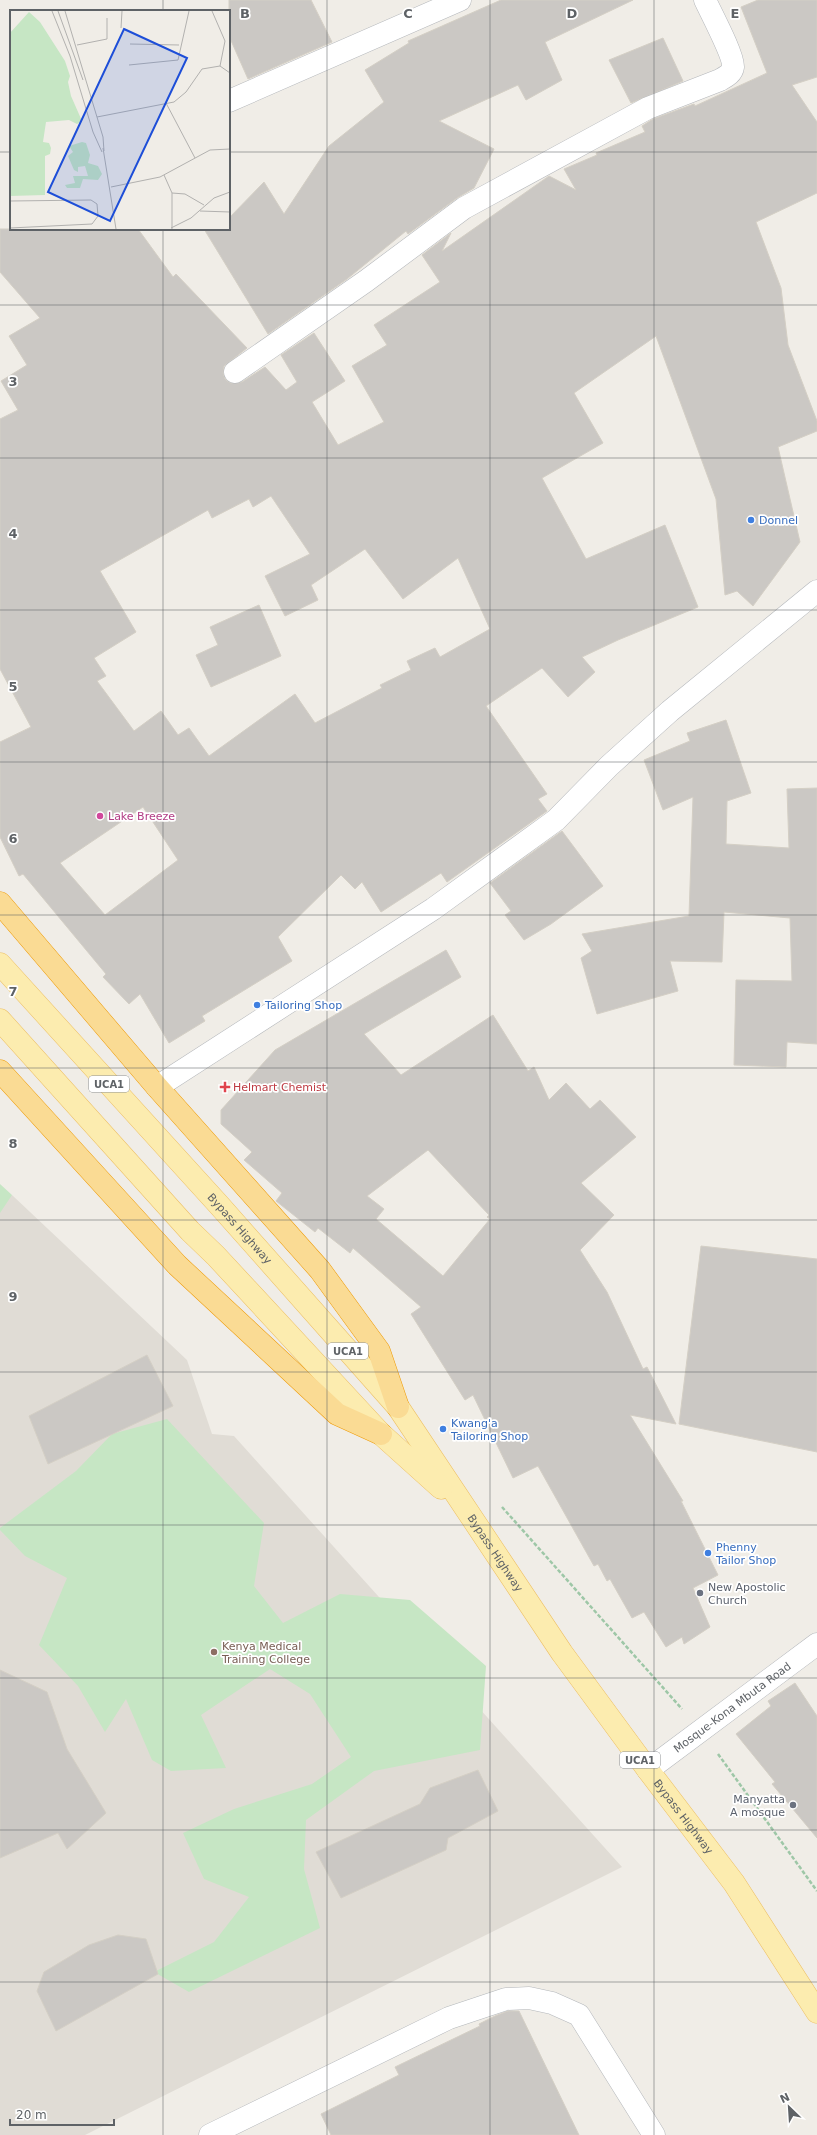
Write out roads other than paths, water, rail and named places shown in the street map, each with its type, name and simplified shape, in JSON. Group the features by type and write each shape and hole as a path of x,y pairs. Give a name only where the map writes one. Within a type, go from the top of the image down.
{"highway":[{"path":"0,903 157,1087 320,1270 380,1351 398,1408"},
{"path":"0,1071 183,1270 337,1414 381,1434"}],"main road":[{"name":"Bypass Highway","path":"0,964 219,1205 398,1408 562,1653 734,1883 817,2012"},
{"name":"Bypass Highway","path":"0,1020 190,1231 216,1256 381,1434 463,1507"}],"street":[{"path":"230,101 460,0"},
{"path":"235,372 366,281 464,208 648,108 720,80 730,74 733,67 731,56 705,0"},
{"path":"157,1087 433,909 556,820 609,766 670,711 817,591"},
{"name":"Mosque-Kona Mbuta Road","path":"648,1770 817,1644"},
{"path":"210,2135 449,2018 506,1999 529,1998 552,2003 579,2015 654,2135"}],"place":[{"name":"Donnel","path":"751,520"},
{"name":"Lake Breeze","path":"100,816"},
{"name":"Tailoring Shop","path":"257,1005"},
{"name":"Helmart Chemist","path":"225,1087"},
{"name":"Kwang'a Tailoring Shop","path":"443,1429"},
{"name":"Phenny Tailor Shop","path":"708,1553"},
{"name":"New Apostolic Church","path":"700,1593"},
{"name":"Kenya Medical Training College","path":"214,1652"},
{"name":"Manyatta A mosque","path":"793,1805"}]}
